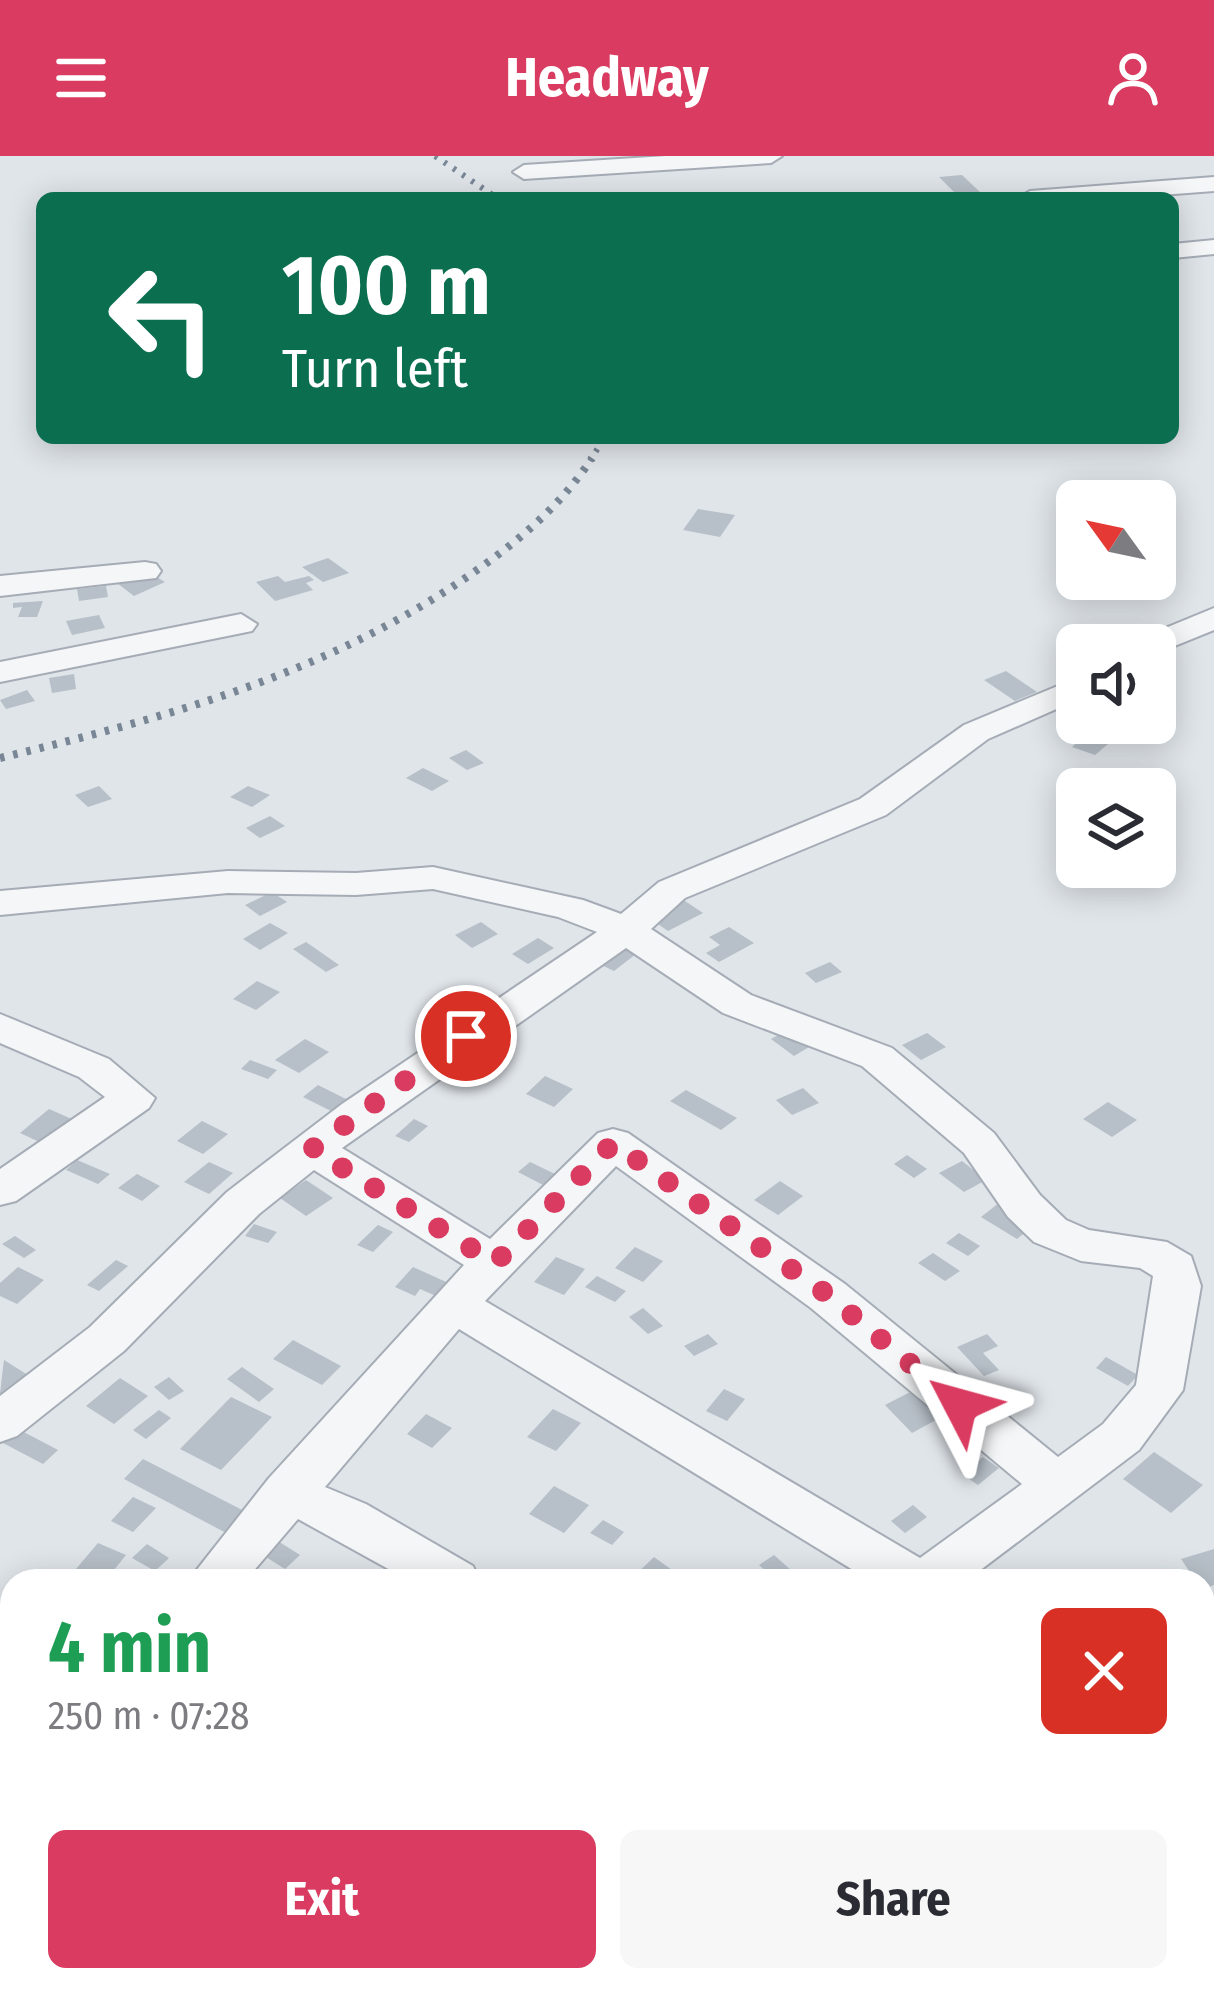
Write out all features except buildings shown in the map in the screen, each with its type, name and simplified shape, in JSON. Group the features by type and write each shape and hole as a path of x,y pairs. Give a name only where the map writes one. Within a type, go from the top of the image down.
{"street":[{"path":"577,191 524,172 771,156"},
{"path":"1109,192 1214,184"},
{"path":"1179,247 1214,244"},
{"path":"0,586 146,572"},
{"path":"1176,635 1214,618"},
{"path":"0,672 241,624"},
{"path":"0,1423 107,1339 243,1203 503,1010 626,930 672,890 873,807 976,732 1056,697"},
{"path":"0,903 228,882 356,884 433,878 569,908 626,930 737,1004 877,1057 980,1143 1024,1206 1050,1231 1081,1245 1150,1252 1175,1268 1178,1286 1160,1390 1121,1437 945,1569"},
{"path":"0,1027 94,1068 134,1098 0,1190"},
{"path":"224,1569 453,1304 613,1143 828,1295 1059,1486"},
{"path":"312,1149 495,1263"},
{"path":"453,1304 894,1569"},
{"path":"287,1492 348,1518 434,1569"}],"railway":[{"path":"435,156 488,192"},
{"path":"591,460 600,444"},
{"path":"0,758 176,711 345,647 491,560 546,513 591,460"}],"route":[{"path":"466,1036 312,1149 495,1263 613,1143 828,1295 960,1405"}]}
